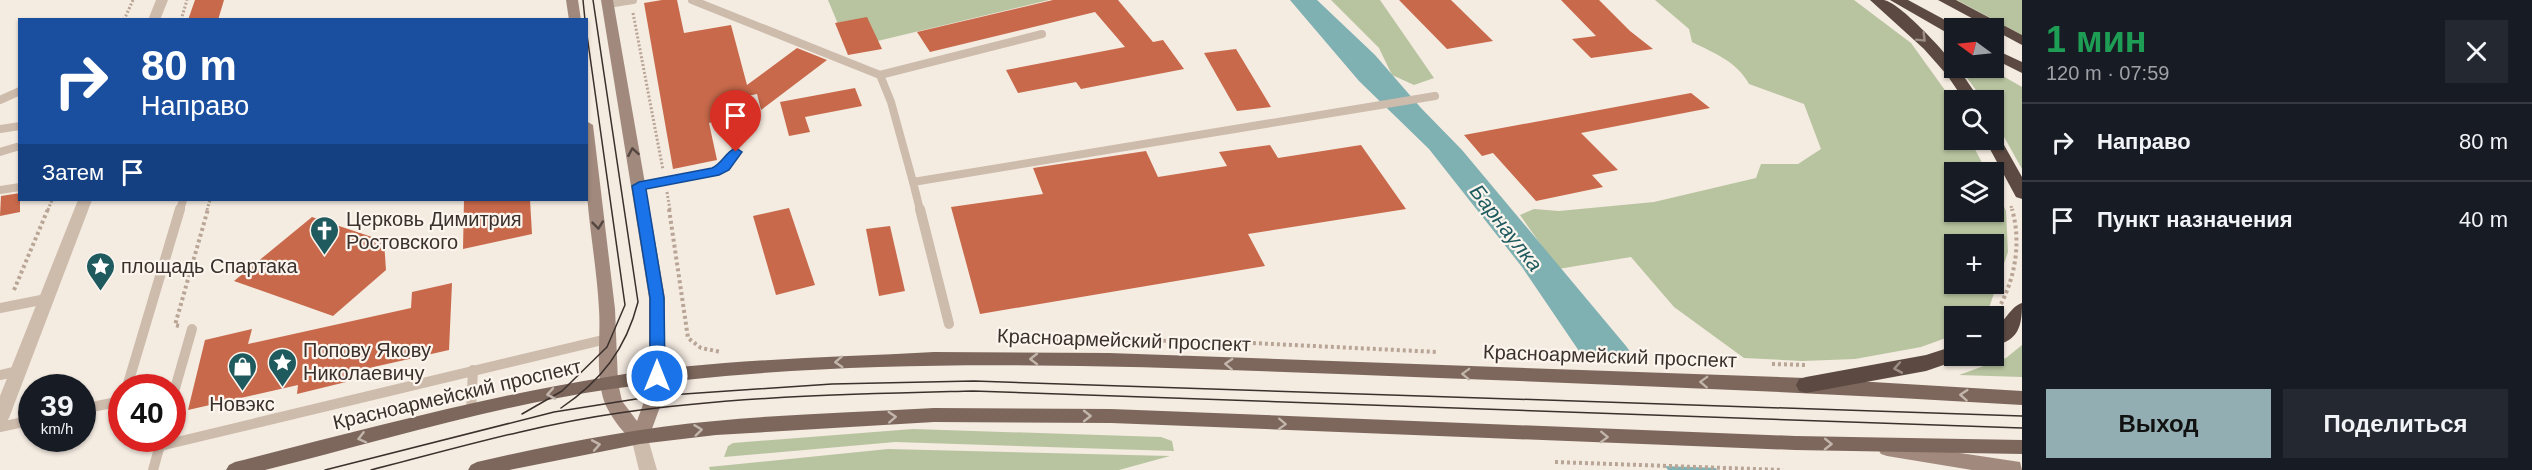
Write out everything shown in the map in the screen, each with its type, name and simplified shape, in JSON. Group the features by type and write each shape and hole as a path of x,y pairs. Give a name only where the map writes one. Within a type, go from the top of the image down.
{"highway":[{"path":"1877,0 1908,24 1937,53 1965,90"},
{"path":"1897,0 1944,26"},
{"path":"1945,0 2022,41"},
{"path":"2004,58 2022,68"},
{"path":"1998,150 2016,197"},
{"path":"2004,332 2010,328 2022,310"},
{"path":"1806,385 1926,363 1944,357"}],"main road":[{"name":"Красноармейский проспект","path":"235,470 500,403 609,383 657,376 831,362 934,358 1109,359 1806,385 2022,398"},
{"path":"477,470 541,455 640,437 716,428 934,415 1111,416 1545,435 1861,445 2022,447"}],"street":[{"path":"155,18 162,0"},
{"path":"572,0 575,18"},
{"path":"607,2 657,298 657,376 652,408 640,437"},
{"path":"588,143 607,309 609,383 613,402 619,413 640,437 648,470"},
{"path":"0,418 85,201"},
{"path":"1861,445 2020,470"}],"lane":[{"path":"607,2 632,0"},
{"path":"692,0 880,75 1042,34"},
{"path":"880,75 891,102 949,324"},
{"path":"0,100 18,92"},
{"path":"913,182 1435,96"},
{"path":"639,186 715,172 724,168 736,152 729,123"},
{"path":"0,129 18,126"},
{"path":"0,152 18,147"},
{"path":"0,190 18,187"},
{"path":"131,374 183,201"},
{"path":"4,307 46,299"},
{"path":"179,374 192,329"},
{"path":"186,436 607,339"},
{"path":"471,411 473,370"},
{"path":"0,375 18,371"},
{"path":"0,427 18,423"},
{"path":"153,470 158,452"}],"path":[{"path":"125,18 133,0"},
{"path":"182,18 187,0"},
{"path":"632,0 666,181 688,338 701,348 723,352"},
{"path":"2001,306 2013,284 2020,240 2014,211 2016,197"},
{"path":"4,307 52,201"},
{"path":"192,329 175,325 210,201"},
{"path":"1016,340 1210,341 1446,353"},
{"path":"1555,462 1783,470"}],"green space":[{"path":"828,0 1049,0 848,48"},
{"path":"1331,0 1380,0 1434,78 1414,85 1392,75 1379,48"},
{"path":"1655,0 1854,0 1911,43 1945,90 1944,150 1975,150 1982,162 1944,162 1944,222 2004,222 2004,207 2006,211 2008,252 2004,264 2004,234 1944,234 1944,294 1994,294 1990,306 1944,306 1944,339 1921,347 1855,359 1802,361 1744,358 1674,307 1631,257 1558,269 1520,215 1534,209 1559,211 1654,202 1756,178 1761,164 1798,164 1821,149 1804,104 1749,84 1732,64 1692,42 1689,29"},
{"path":"1957,0 2022,0 2022,35 2004,25 2004,18 1990,18"},
{"path":"2004,77 2022,87 2022,169 2004,137 2004,90 1976,90 1967,78"},
{"path":"2022,345 2022,377 1959,375 1984,366 2004,366 2006,358"},
{"path":"913,429 1161,437 1172,441 1174,451 895,442 724,457 728,446 733,443"},
{"path":"888,449 1170,456 1119,470 710,470 709,467"}],"water":[{"name":"Барнаулка","path":"1290,0 1317,0 1375,55 1421,108 1462,150 1626,346 1717,470 1668,470 1579,351 1522,267 1429,149 1359,81"}],"pier":[{"path":"1580,358 1641,360 1719,468 1661,466"}],"building":[{"path":"195,0 224,0 219,18 189,18"},
{"path":"677,0 684,33 731,25 747,85 797,48 827,60 761,110 757,94 714,103 718,121 709,123 717,160 673,169 644,3"},
{"path":"1053,0 1118,0 1153,42 1163,40 1184,69 1081,89 1076,82 1018,93 1006,70 1125,47 1095,12 930,52 917,32"},
{"path":"1399,0 1451,0 1493,41 1447,49"},
{"path":"1561,0 1599,0 1630,31 1653,49 1591,58 1572,39 1596,36"},
{"path":"867,17 882,49 848,55 835,23"},
{"path":"1236,49 1271,107 1237,111 1204,53"},
{"path":"855,88 862,106 805,117 810,132 789,136 780,102"},
{"path":"1691,93 1710,108 1581,133 1618,170 1592,175 1603,187 1536,201 1493,153 1482,156 1464,135"},
{"path":"1270,145 1278,158 1361,145 1406,209 1248,234 1265,266 980,314 951,207 1043,194 1033,168 1146,151 1158,177 1227,166 1219,152"},
{"path":"18,193 20,212 0,216 1,196"},
{"path":"464,201 530,201 532,234 463,249"},
{"path":"789,208 815,285 776,295 753,216"},
{"name":"Церковь Димитрия Ростовского","path":"312,217 384,241 386,270 333,316 234,281"},
{"path":"890,226 905,291 879,296 866,229"},
{"path":"452,283 449,350 347,373 346,382 297,394 298,385 188,410 205,340 252,329 248,344 411,308 412,292"}],"tram line":[{"path":"583,0 585,18"},
{"path":"561,408 588,387 610,362 627,335 638,302 593,0"},
{"path":"522,414 562,391 607,347 625,305 588,42"},
{"path":"325,470 554,412 655,396 832,384 974,381 2022,416"},
{"path":"371,470 525,431 619,413 751,399 929,392 973,391 2022,428"}],"place":[{"name":"Церковь Димитрия Ростовского","path":"325,256"},
{"name":"площадь Спартака","path":"100,292"},
{"name":"Попову Якову Николаевичу","path":"282,388"},
{"name":"Новэкс","path":"242,392"}],"route":[{"path":"657,376 657,298 639,186 715,172 724,168 736,152"}]}
